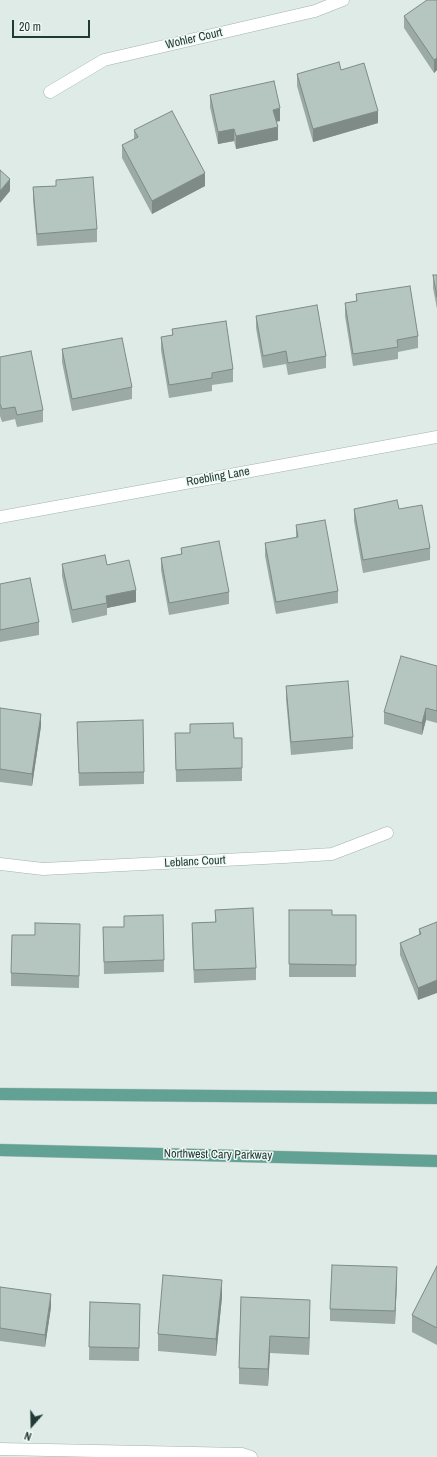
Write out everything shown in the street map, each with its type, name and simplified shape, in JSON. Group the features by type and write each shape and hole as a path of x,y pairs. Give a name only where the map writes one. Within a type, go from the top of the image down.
{"main road":[{"path":"0,1094 437,1098"},
{"name":"Northwest Cary Parkway","path":"0,1150 437,1161"}],"street":[{"name":"Wohler Court","path":"50,92 104,60 315,11 343,0"},
{"name":"Roebling Lane","path":"0,517 437,437"},
{"name":"Leblanc Court","path":"0,864 43,869 332,854 387,833"},
{"path":"0,1449 242,1454 251,1457"}],"building":[{"path":"427,0 437,0 437,58 434,60 404,16"},
{"path":"339,62 341,70 364,63 378,111 313,129 297,74"},
{"path":"274,81 280,108 273,110 278,127 236,136 234,129 218,132 210,95"},
{"path":"172,111 205,173 152,201 122,145 138,137 134,130"},
{"path":"0,170 10,179 0,191"},
{"path":"93,177 97,229 37,234 33,187 56,186 56,180"},
{"path":"433,275 437,275 437,297"},
{"path":"410,286 418,336 397,340 398,347 353,354 345,303 357,301 356,294"},
{"path":"317,305 326,356 288,363 286,351 263,356 256,316"},
{"path":"226,321 233,369 212,373 212,378 169,385 161,337 173,335 172,329"},
{"path":"122,338 132,387 72,399 62,349"},
{"path":"31,351 43,410 17,415 15,407 2,409 0,404 0,357"},
{"path":"397,500 399,509 422,505 430,548 363,560 354,509"},
{"path":"325,520 338,591 276,602 265,543 298,537 296,525"},
{"path":"219,541 229,592 169,603 161,558 182,554 181,548"},
{"path":"105,555 107,565 129,560 136,590 106,596 107,603 72,610 62,564"},
{"path":"30,578 39,622 0,630 0,584"},
{"path":"401,656 437,666 437,711 426,708 422,723 384,712"},
{"path":"348,681 353,737 291,742 286,686"},
{"path":"0,708 41,714 32,774 0,769"},
{"path":"143,720 144,772 79,773 77,722"},
{"path":"233,723 234,738 242,738 242,768 176,770 175,733 190,733 190,724"},
{"path":"253,908 256,968 194,970 192,923 216,922 215,910"},
{"path":"289,910 332,910 332,915 356,915 356,965 289,964"},
{"path":"163,915 164,960 104,962 103,927 124,927 124,916"},
{"path":"437,922 437,980 418,988 400,943 421,934 419,929"},
{"path":"35,923 80,924 79,976 11,973 12,935 35,935"},
{"path":"332,1265 397,1267 395,1311 330,1309"},
{"path":"437,1266 437,1328 412,1315"},
{"path":"163,1275 222,1280 216,1339 158,1334"},
{"path":"0,1287 51,1294 45,1335 0,1328"},
{"path":"241,1297 310,1300 309,1338 270,1336 268,1369 239,1368"},
{"path":"90,1302 140,1304 139,1348 89,1347"}]}
